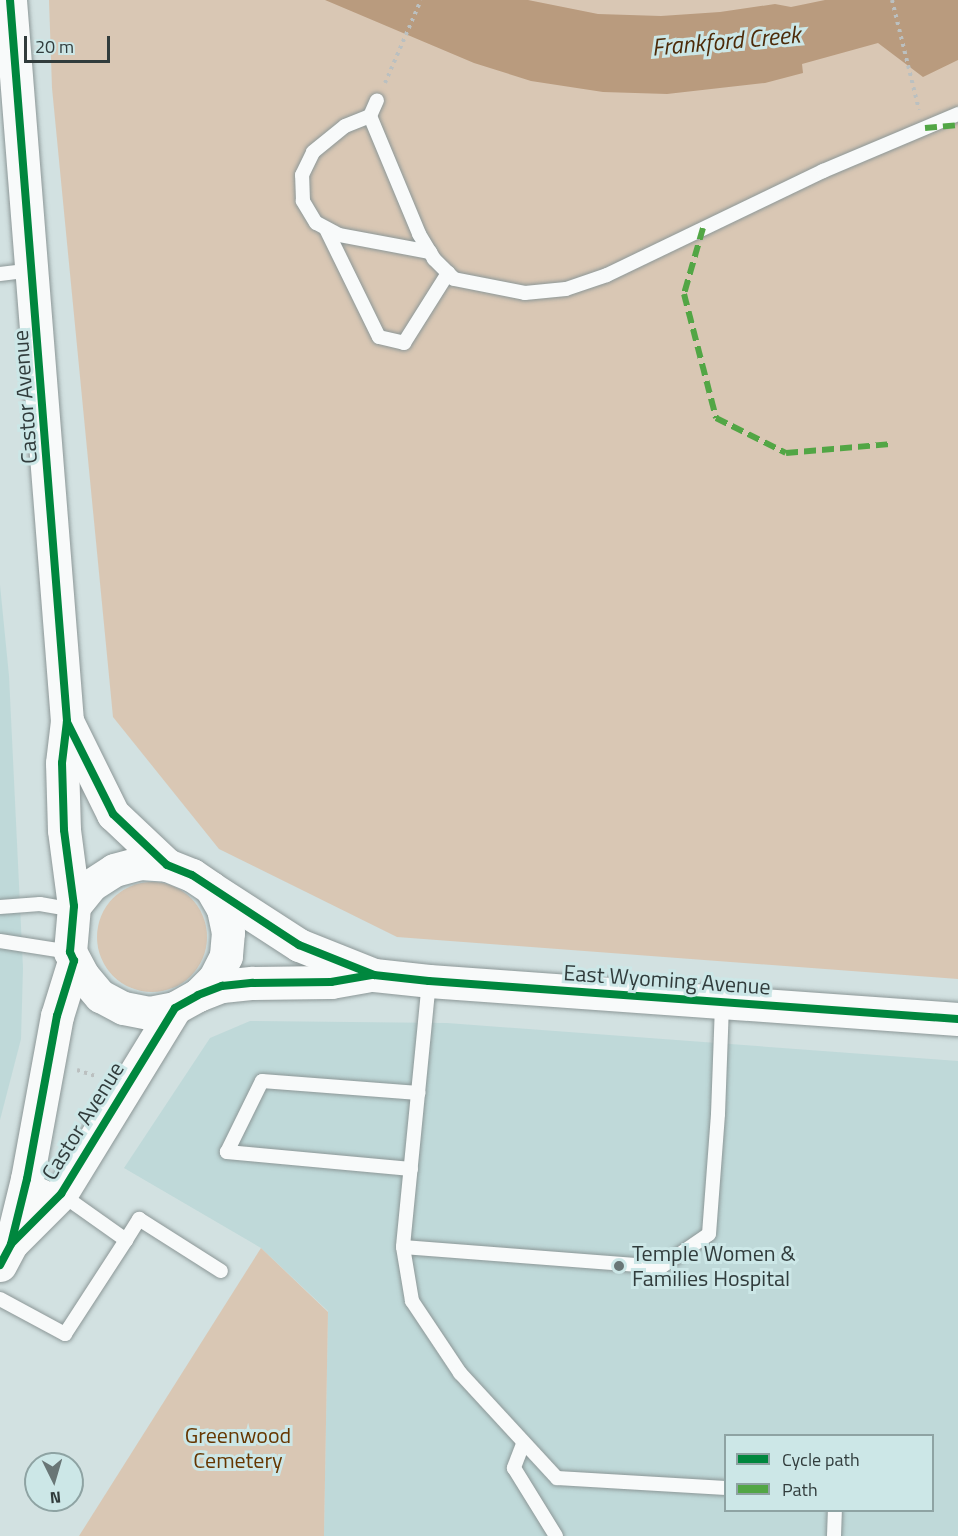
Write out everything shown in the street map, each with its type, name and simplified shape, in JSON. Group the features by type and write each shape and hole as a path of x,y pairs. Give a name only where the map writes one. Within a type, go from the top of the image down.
{"main road":[{"name":"Castor Avenue","path":"11,9 16,272 67,720 62,763 64,830 74,908"},
{"name":"Castor Avenue","path":"67,720 113,814 167,865"},
{"path":"141,863 167,865 192,875 211,888 223,909 226,920 228,932 225,956 215,978 186,1001 149,1013 123,1008 100,996 83,976 72,957 74,908 91,885 114,870 141,863"},
{"name":"East Wyoming Avenue","path":"211,888 299,945 331,960 374,975 429,981 958,1019"},
{"name":"Castor Avenue","path":"5,1254 27,1179 57,1016 72,957"},
{"name":"East Wyoming Avenue","path":"186,1001 222,986 254,983 331,982 374,975"},
{"name":"Castor Avenue","path":"5,1254 61,1194 186,1001"}],"lane":[{"path":"377,100 370,116 345,126 313,152 302,175 303,201 315,223 339,235 430,252"},
{"path":"370,116 419,234 430,252 448,273 454,279 525,293 566,289 607,275 823,171 958,114"},
{"path":"326,229 379,337 404,344 448,273"},
{"path":"0,907 40,904 74,908"},
{"path":"0,941 72,957"},
{"path":"429,981 403,1247 412,1301 460,1373 523,1444 557,1478 724,1488"},
{"path":"403,1247 661,1267 709,1234 718,1114 722,1003"},
{"path":"411,1168 227,1152 262,1081 419,1093"},
{"path":"27,1179 61,1194 126,1240"},
{"path":"0,1299 65,1334 139,1219 220,1271"},
{"path":"523,1444 514,1468 556,1536"},
{"path":"834,1536 835,1512"}],"path":[{"path":"377,100 421,0"},
{"path":"892,0 917,103"},
{"path":"70,1067 100,1078"}],"shaded area":[{"path":"0,585 9,676 23,968 21,1039 0,1120"},
{"name":"Temple Women & Families Hospital","path":"250,1021 447,1023 958,1061 958,1536 324,1536 328,1311 261,1248 124,1168 210,1038"}],"green space":[{"path":"49,0 958,0 958,979 397,937 219,849 113,717 52,88"},
{"path":"152,882 173,886 191,898 203,916 207,937 203,958 191,976 173,988 152,992 131,988 113,976 101,958 97,937 101,916 113,898 131,886"},
{"name":"Greenwood Cemetery","path":"261,1248 328,1312 324,1536 79,1536"}],"water":[{"name":"Frankford Creek","path":"325,0 528,0 598,14 661,16 720,12 775,4 791,7 825,0 958,0 958,60 923,77 878,43 802,64 803,73 765,83 667,94 603,92 531,81 474,63"}],"marked path":[{"path":"925,128 958,125"},
{"path":"703,228 684,294 716,418 786,453 890,444"}],"cycle path":[{"path":"0,1265 11,1244 27,1179 57,1016 74,961 70,952 74,906 64,830 62,763 67,721 10,0"},
{"path":"67,722 113,814 167,865 192,875 299,945 374,975 429,981 958,1019"},
{"path":"11,1244 61,1194 175,1008 198,995 222,986 253,983 331,982 371,975"}],"place":[{"name":"Temple Women & Families Hospital","path":"619,1266"}]}
